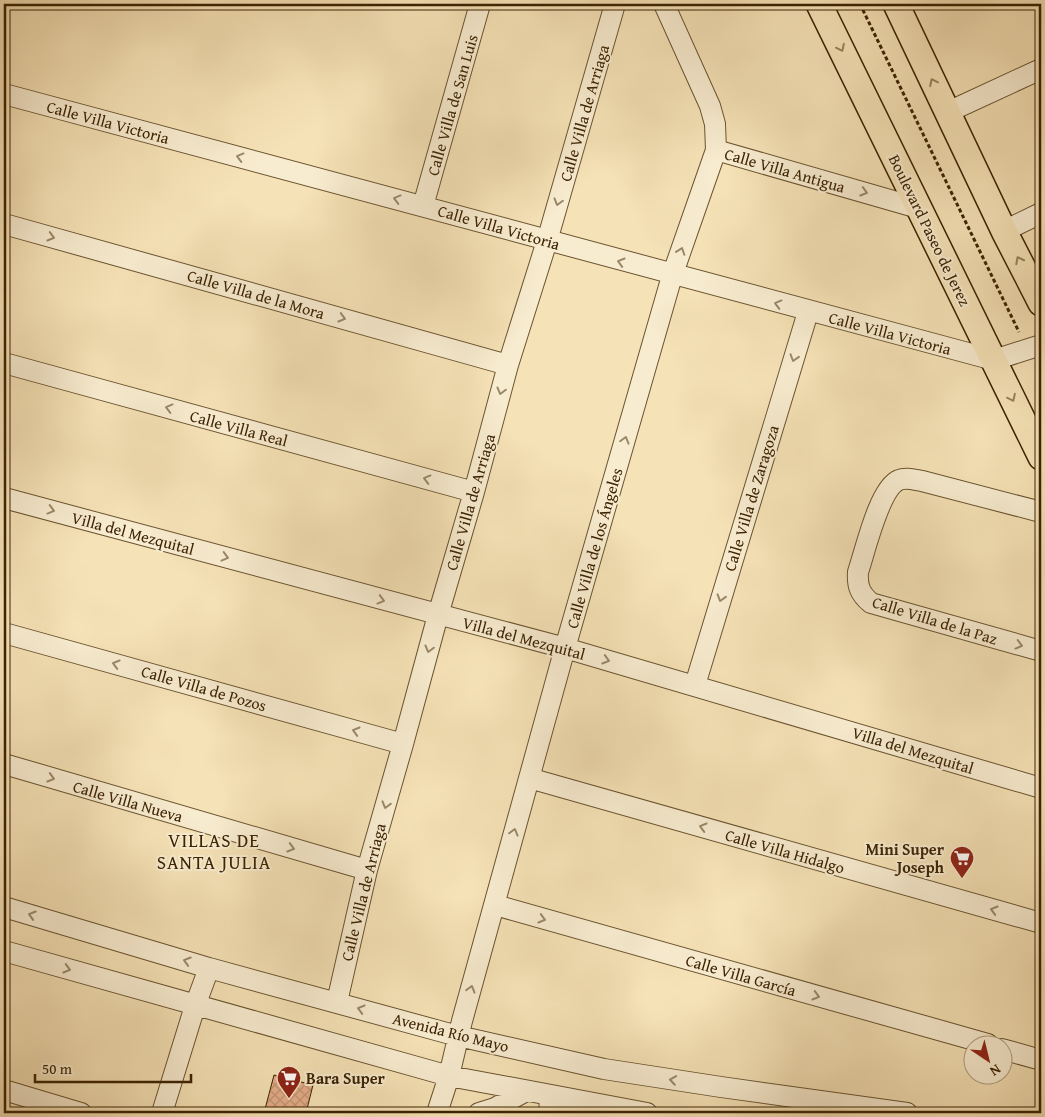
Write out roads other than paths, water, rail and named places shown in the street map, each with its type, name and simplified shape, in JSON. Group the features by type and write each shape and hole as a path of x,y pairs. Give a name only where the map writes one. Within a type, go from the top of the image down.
{"main road":[{"name":"Boulevard Paseo de Jerez","path":"819,4 1041,456"},
{"path":"896,4 1041,304"}],"street":[{"name":"Calle Villa de San Luis","path":"423,206 480,4"},
{"name":"Calle Villa de Arriaga","path":"337,1002 367,870 438,615 474,492 508,365 547,241 615,4"},
{"name":"Calle Villa Antigua","path":"664,4 710,106 716,124 716,150 918,208"},
{"path":"948,112 1041,69"},
{"name":"Calle Villa Victoria","path":"4,94 423,206 672,276 994,360"},
{"name":"Calle Villa de los Ángeles","path":"437,1113 449,1076 528,778 672,276 716,150"},
{"path":"1004,230 1041,213"},
{"name":"Calle Villa de la Mora","path":"4,224 508,365"},
{"name":"Calle Villa de Zaragoza","path":"695,685 808,312"},
{"path":"994,360 1035,348"},
{"name":"Calle Villa Real","path":"4,363 474,492"},
{"name":"Calle Villa de la Paz","path":"1041,512 922,481 899,480 889,488 880,502 858,572 857,584 862,596 871,603 1041,651"},
{"name":"Villa del Mezquital","path":"4,498 565,648 1041,788"},
{"name":"Calle Villa de Pozos","path":"4,633 403,744"},
{"name":"Calle Villa Nueva","path":"4,764 367,870"},
{"name":"Calle Villa Hidalgo","path":"528,778 1041,924"},
{"name":"Avenida Río Mayo","path":"4,906 209,968 459,1036 604,1069 790,1105 907,1113"},
{"name":"Calle Villa García","path":"495,906 962,1037"},
{"path":"4,951 449,1076 526,1090 549,1104 647,1113"},
{"path":"162,1113 195,1006 209,968"},
{"path":"1012,1052 1041,1060"},
{"path":"4,1090 81,1113"},
{"path":"479,1113 495,1108 526,1090"}],"place":[{"name":"Mini Super Joseph","path":"962,879"},
{"name":"Bara Super","path":"289,1099"}],"district":[{"name":"VILLAS DE SANTA JULIA","path":"214,851"}]}
